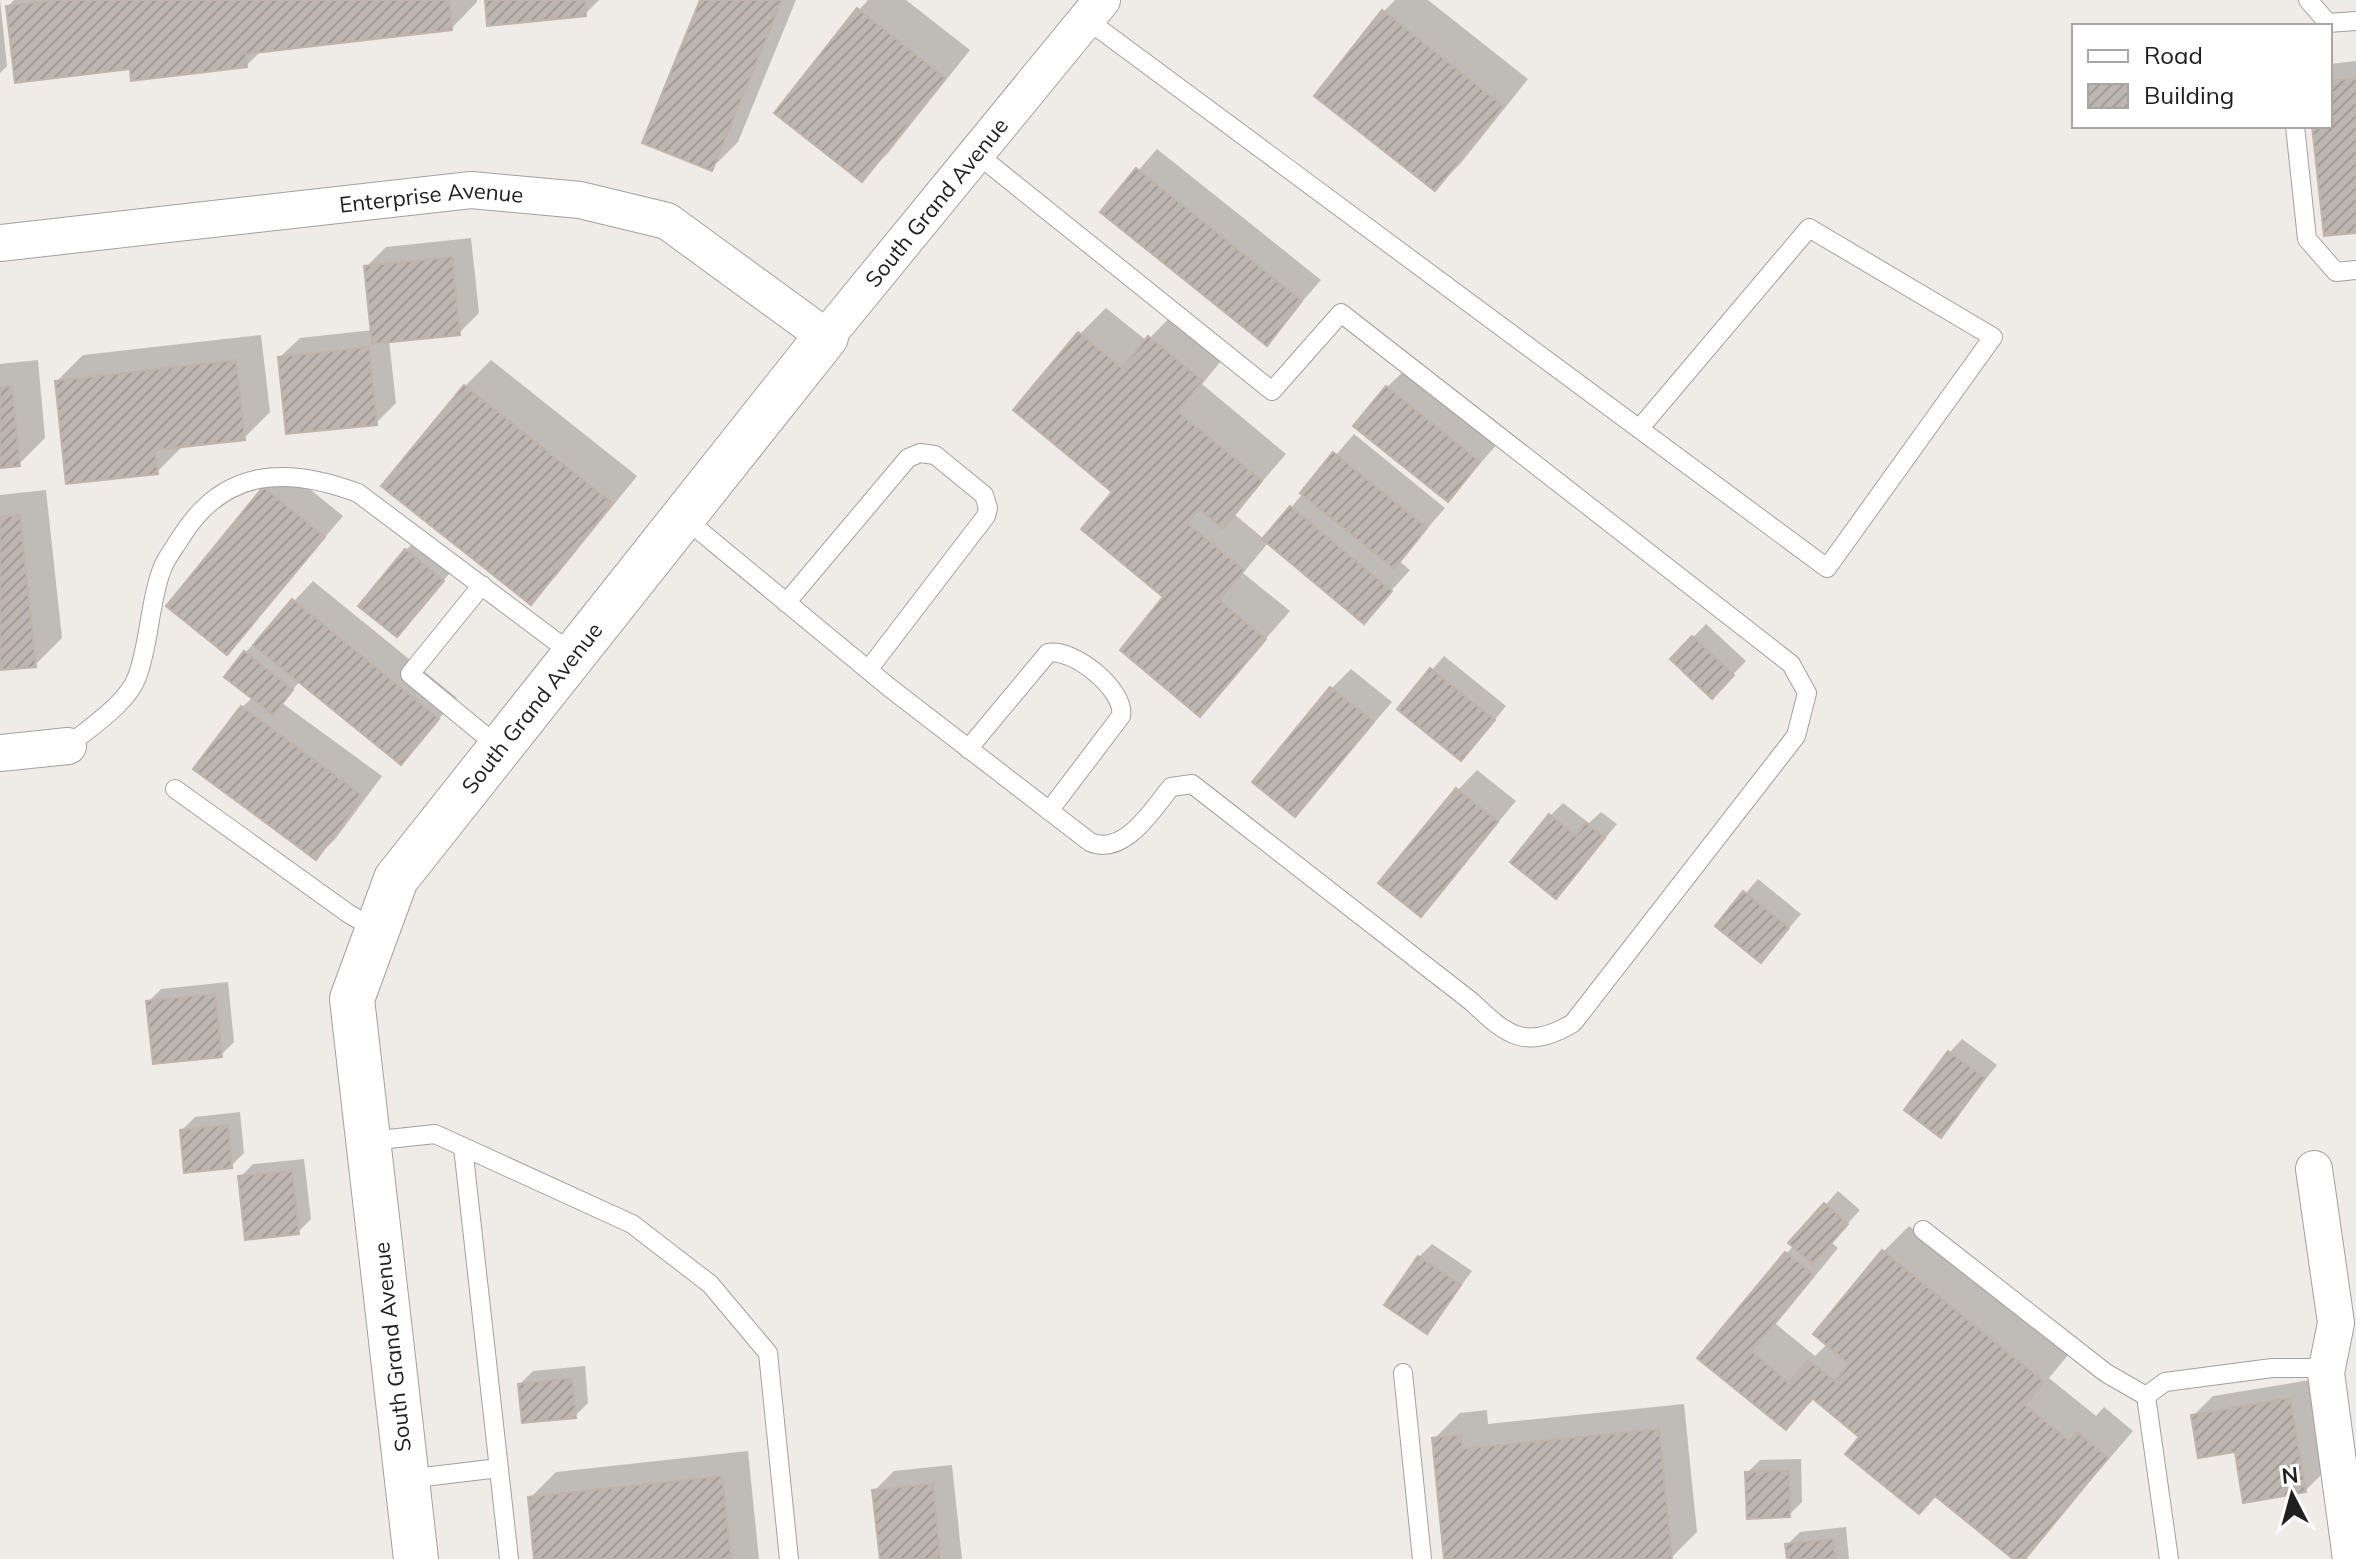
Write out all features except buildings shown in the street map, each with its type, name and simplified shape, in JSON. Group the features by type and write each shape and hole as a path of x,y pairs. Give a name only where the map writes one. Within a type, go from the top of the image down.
{"street":[{"name":"South Grand Avenue","path":"416,1559 352,999 396,879 826,337 1094,10"},
{"name":"Enterprise Avenue","path":"0,243 471,190 580,200 667,221 826,337"},
{"path":"0,753 68,746"},
{"path":"2314,1169 2336,1323 2327,1368 2351,1559"}],"lane":[{"path":"2308,0 2325,24"},
{"path":"1094,10 1639,429 1827,568 1993,337 1809,228 1639,429"},
{"path":"2332,24 2356,21"},
{"path":"2295,128 2307,239 2336,272 2356,270"},
{"path":"683,517 868,670 1090,842 1108,845 1131,834 1171,787 1178,783 1192,784 1472,1002 1500,1029 1529,1039 1550,1037 1573,1023 1796,736 1807,693 1791,664 1341,313 1272,391 977,154"},
{"path":"786,603 908,458 920,453 935,455 981,492 987,503 986,516 868,670"},
{"path":"68,746 119,702 137,679 162,567 198,510 230,487 282,475 327,481 348,489 574,655"},
{"path":"482,585 410,674 500,748"},
{"path":"968,749 1048,653 1069,655 1113,688 1122,703 1121,716 1049,811"},
{"path":"175,789 349,914 377,930"},
{"path":"370,1141 435,1134 632,1224 710,1284 768,1353 789,1559"},
{"path":"463,1147 509,1559"},
{"path":"1923,1230 2106,1373 2146,1396"},
{"path":"2146,1396 2165,1382 2272,1368 2327,1368"},
{"path":"1403,1373 1422,1559"},
{"path":"2146,1396 2169,1559"},
{"path":"407,1479 499,1468"}]}
